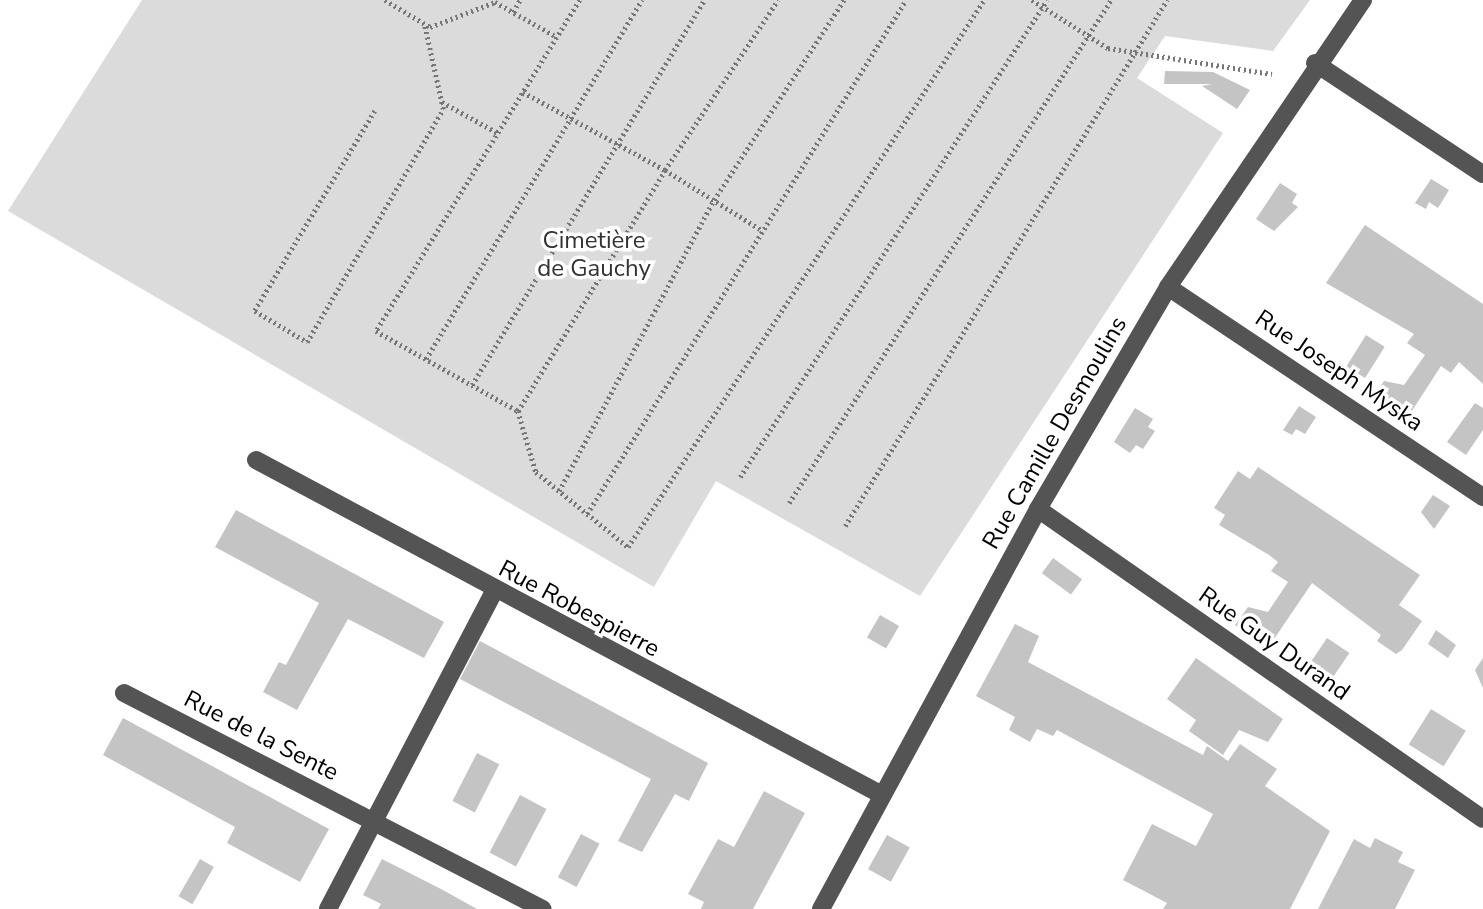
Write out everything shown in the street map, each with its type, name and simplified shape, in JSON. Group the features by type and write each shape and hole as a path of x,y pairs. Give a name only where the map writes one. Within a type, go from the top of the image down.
{"street":[{"name":"Rue Camille Desmoulins","path":"821,909 1038,509 1168,287 1304,79 1363,0"},
{"path":"1315,63 1483,174"},
{"name":"Rue Joseph Myska","path":"1168,287 1483,497"},
{"name":"Rue Robespierre","path":"256,460 494,592 882,795"},
{"name":"Rue Guy Durand","path":"1038,509 1483,819"},
{"path":"328,909 494,592"},
{"name":"Rue de la Sente","path":"124,694 542,909"}],"path":[{"path":"385,0 430,27 495,2 557,37"},
{"path":"513,12 520,0"},
{"path":"580,0 376,331 518,411 536,472 628,547 984,0"},
{"path":"426,359 642,0"},
{"path":"472,385 704,0"},
{"path":"518,411 665,170 778,0"},
{"path":"559,491 714,200 844,0"},
{"path":"587,514 906,0"},
{"path":"1032,0 1088,36 1132,52 1304,79"},
{"path":"740,477 1047,0"},
{"path":"789,503 1111,0"},
{"path":"845,526 1132,52 1167,0"},
{"path":"375,111 255,310 307,342 443,109 424,23"},
{"path":"523,92 665,170 763,231"},
{"path":"441,102 498,133"}],"green space":[{"name":"Cimetière de Gauchy","path":"142,0 1310,0 1273,51 1165,36 1137,78 1223,133 920,596 716,481 654,587 8,211"}],"building":[{"path":"1165,71 1213,72 1250,90 1237,109 1202,86 1212,84 1164,84"},
{"path":"1431,179 1449,190 1438,208 1429,202 1426,209 1415,203"},
{"path":"1280,183 1297,194 1292,203 1298,207 1274,231 1256,219"},
{"path":"1365,225 1483,304 1483,384 1459,362 1451,373 1441,366 1406,420 1373,398 1384,381 1404,385 1425,355 1407,343 1414,334 1326,283"},
{"path":"1366,335 1385,347 1365,378 1346,366"},
{"path":"1475,403 1483,408 1483,430 1466,455 1447,442"},
{"path":"1299,406 1316,417 1305,434 1296,429 1292,435 1283,430"},
{"path":"1135,408 1153,419 1148,427 1155,431 1143,449 1136,445 1130,453 1114,442"},
{"path":"1258,467 1420,575 1399,605 1422,621 1402,650 1396,654 1377,641 1381,635 1312,583 1268,648 1235,625 1248,607 1268,612 1288,582 1271,571 1278,562 1219,525 1225,515 1214,508 1238,471 1250,479"},
{"path":"1433,495 1450,506 1434,529 1421,512"},
{"path":"236,510 444,622 424,658 348,619 297,710 263,692 279,662 286,665 319,603 215,547"},
{"path":"1053,558 1082,579 1071,595 1042,573"},
{"path":"880,615 899,626 886,649 867,638"},
{"path":"1015,624 1039,636 1028,662 1203,755 1207,746 1228,761 1240,744 1277,769 1265,786 1330,831 1290,909 1163,909 1167,903 1123,880 1152,824 1196,846 1213,814 1057,730 1053,736 1037,729 1030,742 1009,730 1015,717 976,696"},
{"path":"1436,630 1456,645 1448,658 1428,644"},
{"path":"1327,638 1349,653 1330,682 1307,667"},
{"path":"480,641 708,763 689,801 675,794 642,852 618,841 651,779 460,679"},
{"path":"1196,658 1283,719 1268,742 1239,730 1223,755 1189,731 1196,720 1167,699"},
{"path":"1483,658 1483,688 1475,670"},
{"path":"1431,709 1466,731 1444,766 1409,745"},
{"path":"123,718 329,829 300,882 227,843 235,827 103,755"},
{"path":"477,753 499,764 475,812 452,801"},
{"path":"764,791 805,813 753,909 701,909 704,902 688,894 718,839 734,847"},
{"path":"520,795 546,809 516,866 489,852"},
{"path":"581,834 600,844 577,887 558,877"},
{"path":"887,835 910,848 891,882 868,869"},
{"path":"1375,838 1403,852 1398,862 1415,870 1395,909 1318,909 1354,839 1370,848"},
{"path":"200,859 214,867 192,904 178,896"},
{"path":"382,859 477,909 378,909 381,904 363,895"}]}
